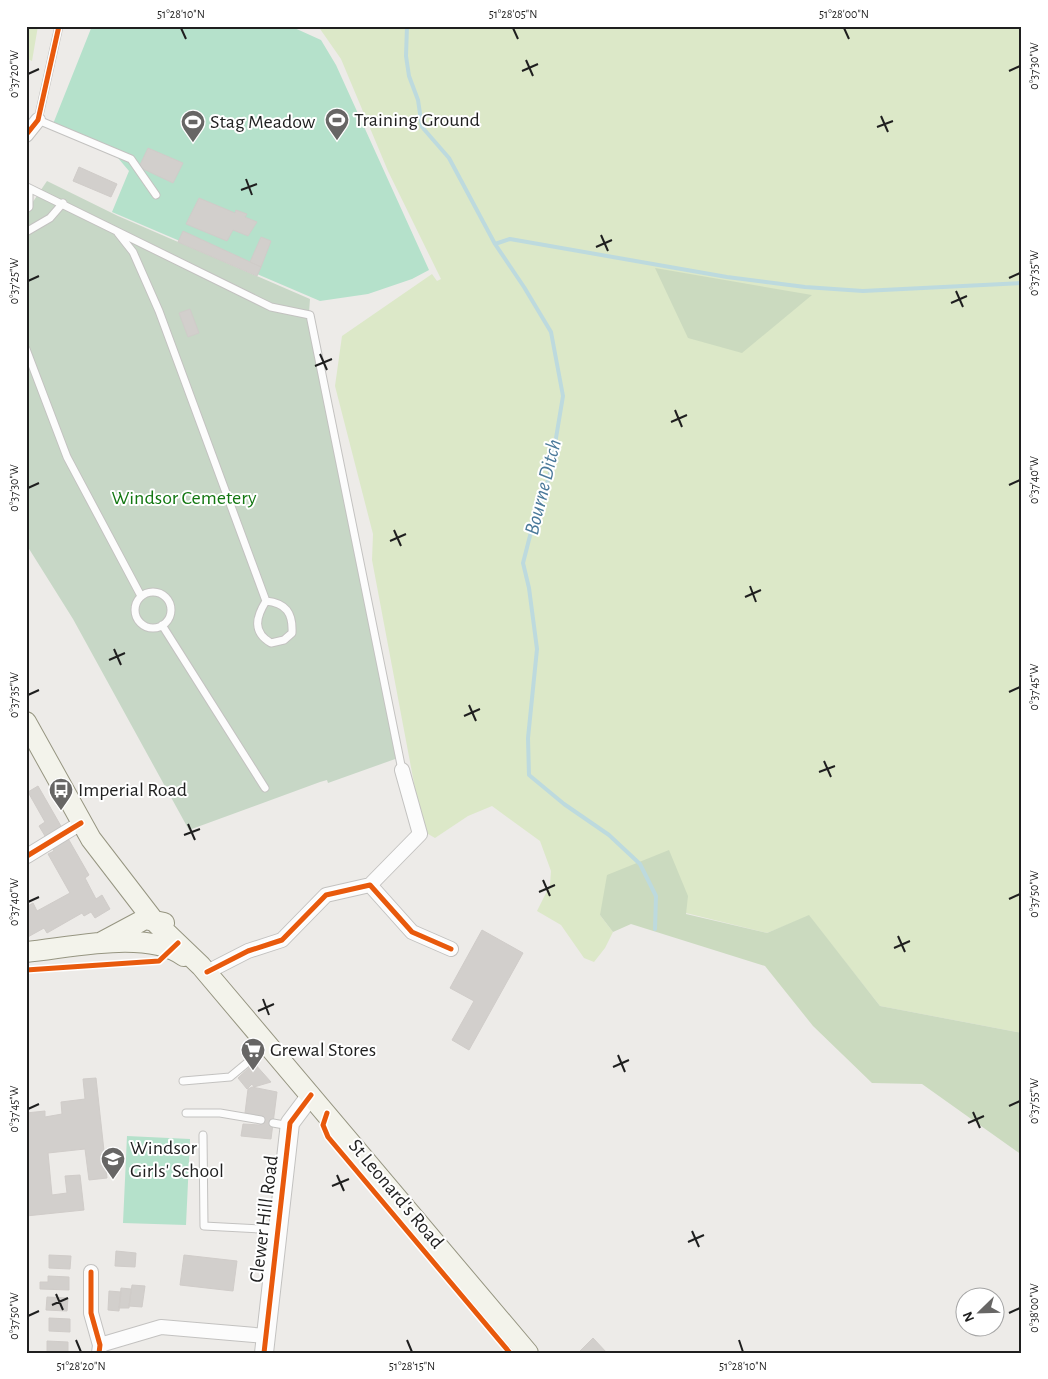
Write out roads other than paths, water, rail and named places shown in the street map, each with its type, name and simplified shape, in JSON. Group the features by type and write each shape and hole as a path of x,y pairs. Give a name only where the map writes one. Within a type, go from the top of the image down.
{"main road":[{"name":"St Leonard's Road","path":"26,722 81,823 91,839 131,890 165,926 195,950 204,969 474,1286 528,1353"},
{"path":"110,941 126,914 126,903 111,864"},
{"path":"110,941 145,919 165,926"},
{"path":"26,952 110,941 166,947 204,969"}],"street":[{"path":"26,134 38,120"},
{"path":"204,969 248,951 282,940 326,895 370,885 420,834 402,770"},
{"path":"27,856 81,823"},
{"path":"370,885 412,932 451,949"},
{"name":"Clewer Hill Road","path":"265,1344 278,1230 281,1125 311,1095"},
{"path":"91,1272 91,1313 100,1349 161,1327 265,1344"}],"lane":[{"path":"58,26 38,120 131,159 156,195"},
{"path":"26,210 29,207 28,187 271,307 310,315 402,770"},
{"path":"26,232 50,218 63,203"},
{"path":"116,230 133,252 159,310 266,601"},
{"path":"26,349 67,457 141,596"},
{"path":"156,592 167,599 170,613 162,625 149,627 140,622 135,608 141,596 156,592"},
{"path":"266,601 277,602 288,610 292,620 292,633 284,640 271,643 262,637 256,626 257,614 266,601"},
{"path":"162,625 265,788"},
{"path":"183,1081 230,1077 269,1045"},
{"path":"186,1113 220,1113 261,1120"},
{"path":"203,1135 204,1226 278,1230"}],"waterway":[{"name":"Bourne Ditch","path":"407,26 406,56 409,76 418,100 422,127 449,158 495,244 551,332 563,396 550,474 532,528 523,563 529,588 537,649 528,738 529,775 564,804 609,835 640,864 656,896 655,929"},
{"path":"495,244 510,239 727,277 805,287 863,291 1022,283"}],"place":[{"name":"Training Ground","path":"337,141"},
{"name":"Stag Meadow","path":"193,143"},
{"name":"Imperial Road","path":"61,811"},
{"name":"Grewal Stores","path":"253,1071"},
{"name":"Windsor Girls' School","path":"113,1180"}],"park label":[{"name":"Windsor Cemetery","path":"184,498"}]}
